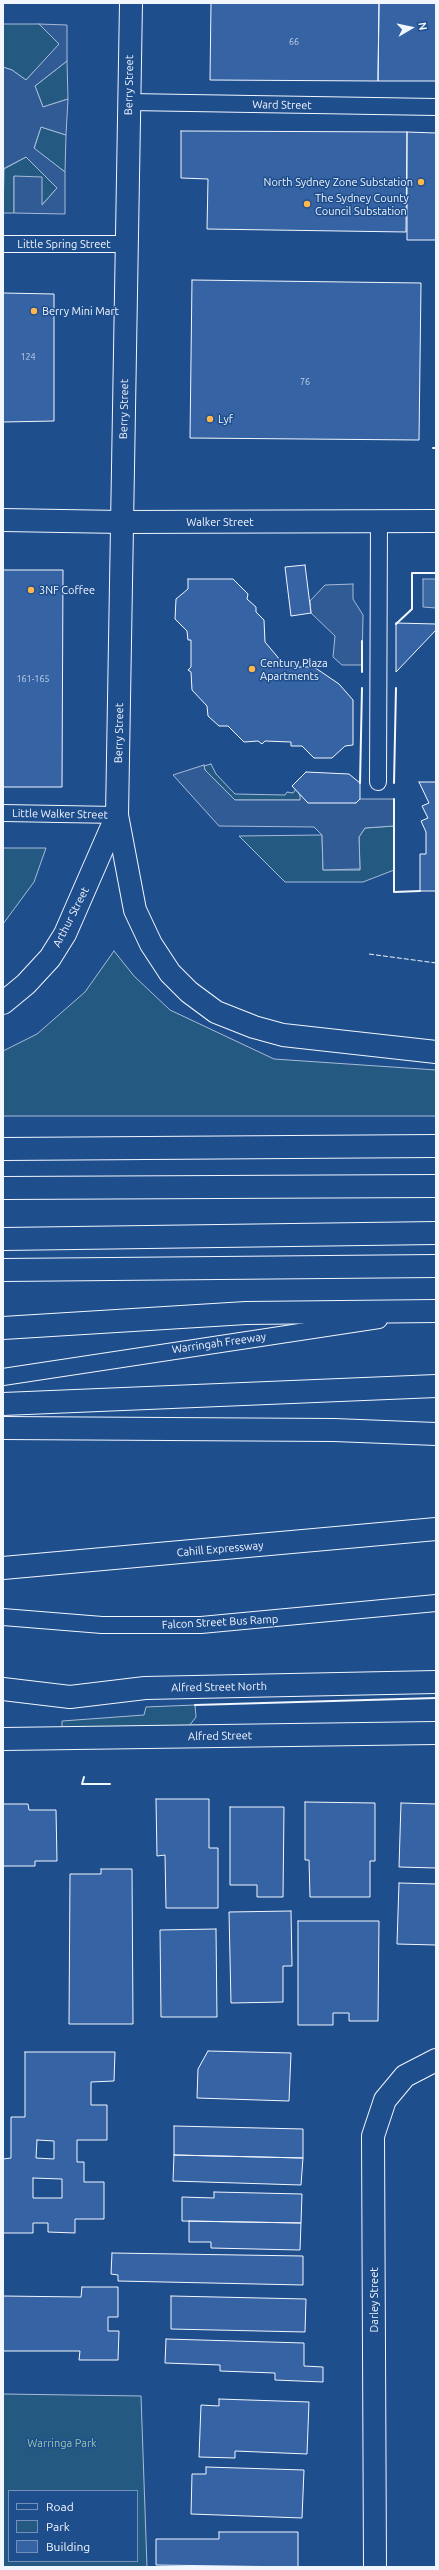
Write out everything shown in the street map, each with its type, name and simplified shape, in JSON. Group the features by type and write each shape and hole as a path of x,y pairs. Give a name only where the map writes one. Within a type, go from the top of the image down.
{"main road":[{"name":"Berry Street","path":"117,815 130,3"},
{"name":"Walker Street","path":"3,520 122,522 436,521"},
{"name":"Arthur Street","path":"3,1003 26,984 50,958 65,934 117,815"},
{"path":"117,815 135,910 151,944 170,973 189,992 216,1012 254,1027 283,1034 436,1052"},
{"path":"3,1149 436,1146"},
{"path":"3,1188 436,1186"},
{"path":"3,1239 436,1233"},
{"path":"3,1270 436,1266"},
{"name":"Warringah Freeway","path":"3,1328 246,1313 436,1311"},
{"path":"3,1404 436,1386"},
{"path":"3,1428 334,1430 436,1434"},
{"name":"Cahill Expressway","path":"11,1567 436,1529"},
{"name":"Alfred Street North","path":"3,1689 70,1697 145,1688 436,1682"},
{"name":"Alfred Street","path":"3,1739 436,1733"},
{"name":"Darley Street","path":"375,2567 373,2136 385,2100 406,2076 436,2060"}],"lane":[{"name":"Ward Street","path":"129,102 436,107"},
{"name":"Little Spring Street","path":"3,244 126,244"},
{"path":"378,782 379,521"},
{"name":"Little Walker Street","path":"3,813 117,815"},
{"name":"Warringah Freeway","path":"3,1377 436,1311"},
{"name":"Falcon Street Bus Ramp","path":"3,1617 102,1625 201,1625 436,1603"}],"green space":[{"path":"3,24 39,24 60,44 26,80 12,70 3,67"},
{"path":"67,61 68,99 43,107 35,86"},
{"path":"41,127 66,135 65,172 34,149"},
{"path":"26,157 57,188 41,206 14,176 14,213 3,213 4,169"},
{"path":"211,764 216,774 235,794 285,795 287,792 293,793 296,789 301,800 235,800 205,770 204,766"},
{"path":"394,826 394,870 363,882 285,882 239,836 322,835 323,870 360,870 359,837 365,828"},
{"path":"3,848 46,848 34,882 3,924"},
{"path":"114,951 134,976 170,1010 274,1059 436,1070 436,1116 3,1116 3,1051 37,1034 85,992"},
{"path":"195,1705 196,1717 189,1726 62,1731 62,1721 144,1715 146,1707"},
{"name":"Warringa Park","path":"3,2394 141,2396 147,2567 3,2567"}],"shaded area":[{"path":"39,24 67,25 67,61 35,86 43,107 68,99 66,135 41,127 34,148 65,172 65,214 14,213 14,176 42,177 42,205 57,188 26,157 3,169 3,67 12,70 26,80 59,44"},
{"path":"423,579 436,579 436,608 423,607"},
{"path":"353,584 353,599 363,615 362,665 342,665 333,657 335,636 311,613 310,601 325,585"},
{"path":"204,765 205,770 235,800 300,800 300,795 356,803 360,799 394,799 394,826 365,828 359,837 360,869 323,870 322,835 314,827 219,826 173,775"}],"building":[{"path":"211,3 379,3 378,81 210,80"},
{"path":"379,3 436,3 436,81 378,81"},
{"name":"The Sydney County Council Substation","path":"181,131 407,132 406,232 207,229 208,179 181,178"},
{"name":"North Sydney Zone Substation","path":"407,132 436,133 436,240 407,240"},
{"path":"192,280 421,283 419,440 190,438"},
{"path":"3,293 54,294 54,421 3,422"},
{"path":"305,565 311,613 291,616 285,567"},
{"path":"3,570 63,570 62,787 3,787"},
{"name":"Century Plaza Apartments","path":"188,579 233,579 248,594 247,599 256,607 256,612 264,620 265,642 281,661 289,667 314,667 339,684 353,700 353,745 345,746 332,758 314,758 302,746 291,746 291,742 265,741 262,744 258,741 244,742 228,726 219,726 208,716 207,706 192,690 191,672 188,670 191,667 191,640 188,640 187,631 175,619 176,599 188,589"},
{"path":"396,623 436,624 436,630 396,672"},
{"path":"306,772 349,774 360,783 360,799 356,803 308,803 292,786"},
{"path":"419,782 436,782 436,891 420,891 420,854 426,854 426,832 421,821 428,818 422,806 429,803"},
{"path":"156,1799 209,1799 209,1848 218,1848 218,1908 166,1908 165,1855 157,1856"},
{"path":"305,1802 375,1803 375,1861 370,1861 370,1897 310,1897 309,1860 305,1860"},
{"path":"401,1803 436,1804 436,1868 399,1867"},
{"path":"3,1804 28,1804 29,1810 56,1810 57,1861 35,1861 35,1866 3,1866"},
{"path":"230,1807 284,1807 283,1897 257,1897 257,1885 230,1885"},
{"path":"101,1869 132,1869 133,2024 69,2024 70,1874 101,1874"},
{"path":"399,1883 436,1884 436,1945 397,1944"},
{"path":"291,1911 292,1966 283,1966 283,2002 231,2003 229,1912"},
{"path":"298,1921 379,1921 378,2021 349,2021 349,2013 333,2013 333,2025 298,2025"},
{"path":"216,1929 217,2017 161,2017 160,1930"},
{"path":"208,2051 291,2053 289,2101 197,2098 198,2069"},
{"path":"25,2052 115,2052 114,2081 91,2082 91,2105 107,2105 107,2140 77,2140 77,2162 84,2162 84,2182 104,2182 104,2219 75,2219 75,2233 48,2232 48,2223 33,2223 33,2233 3,2233 3,2159 11,2158 11,2117 25,2117","holes":["37,2140 54,2141 54,2159 36,2158","33,2178 62,2179 62,2198 33,2198"]},
{"path":"174,2126 303,2129 303,2158 174,2155"},
{"path":"174,2155 303,2158 301,2185 173,2181"},
{"path":"214,2192 302,2194 301,2223 182,2221 182,2197 214,2198"},
{"path":"189,2221 301,2223 300,2250 211,2248 211,2242 189,2242"},
{"path":"112,2253 303,2256 303,2285 118,2281 118,2275 111,2274"},
{"path":"82,2287 118,2287 118,2317 108,2317 108,2331 119,2331 118,2360 79,2360 80,2351 3,2351 3,2296 81,2297"},
{"path":"171,2296 306,2299 305,2332 171,2329"},
{"path":"166,2339 304,2343 304,2366 323,2367 323,2382 275,2380 275,2373 220,2371 220,2365 165,2363"},
{"path":"219,2399 309,2402 307,2454 235,2451 235,2458 199,2457 201,2405 219,2406"},
{"path":"206,2467 304,2470 302,2518 191,2514 192,2474 206,2474"},
{"path":"219,2532 298,2532 298,2567 156,2565 156,2539 219,2539"}],"fence":[{"path":"369,954 436,963"}],"wall":[{"path":"396,624 412,609 412,573 436,573"},
{"path":"362,641 362,672"},
{"path":"360,783 362,688"},
{"path":"394,783 396,688"},
{"path":"394,799 394,892 420,891"},
{"path":"195,1705 436,1698"},
{"path":"84,1777 82,1784 110,1784"}],"place":[{"name":"North Sydney Zone Substation","path":"421,182"},
{"name":"The Sydney County Council Substation","path":"307,204"},
{"name":"Berry Mini Mart","path":"34,311"},
{"name":"Lyf","path":"210,419"},
{"name":"3NF Coffee","path":"31,590"},
{"name":"Century Plaza Apartments","path":"252,669"}]}
